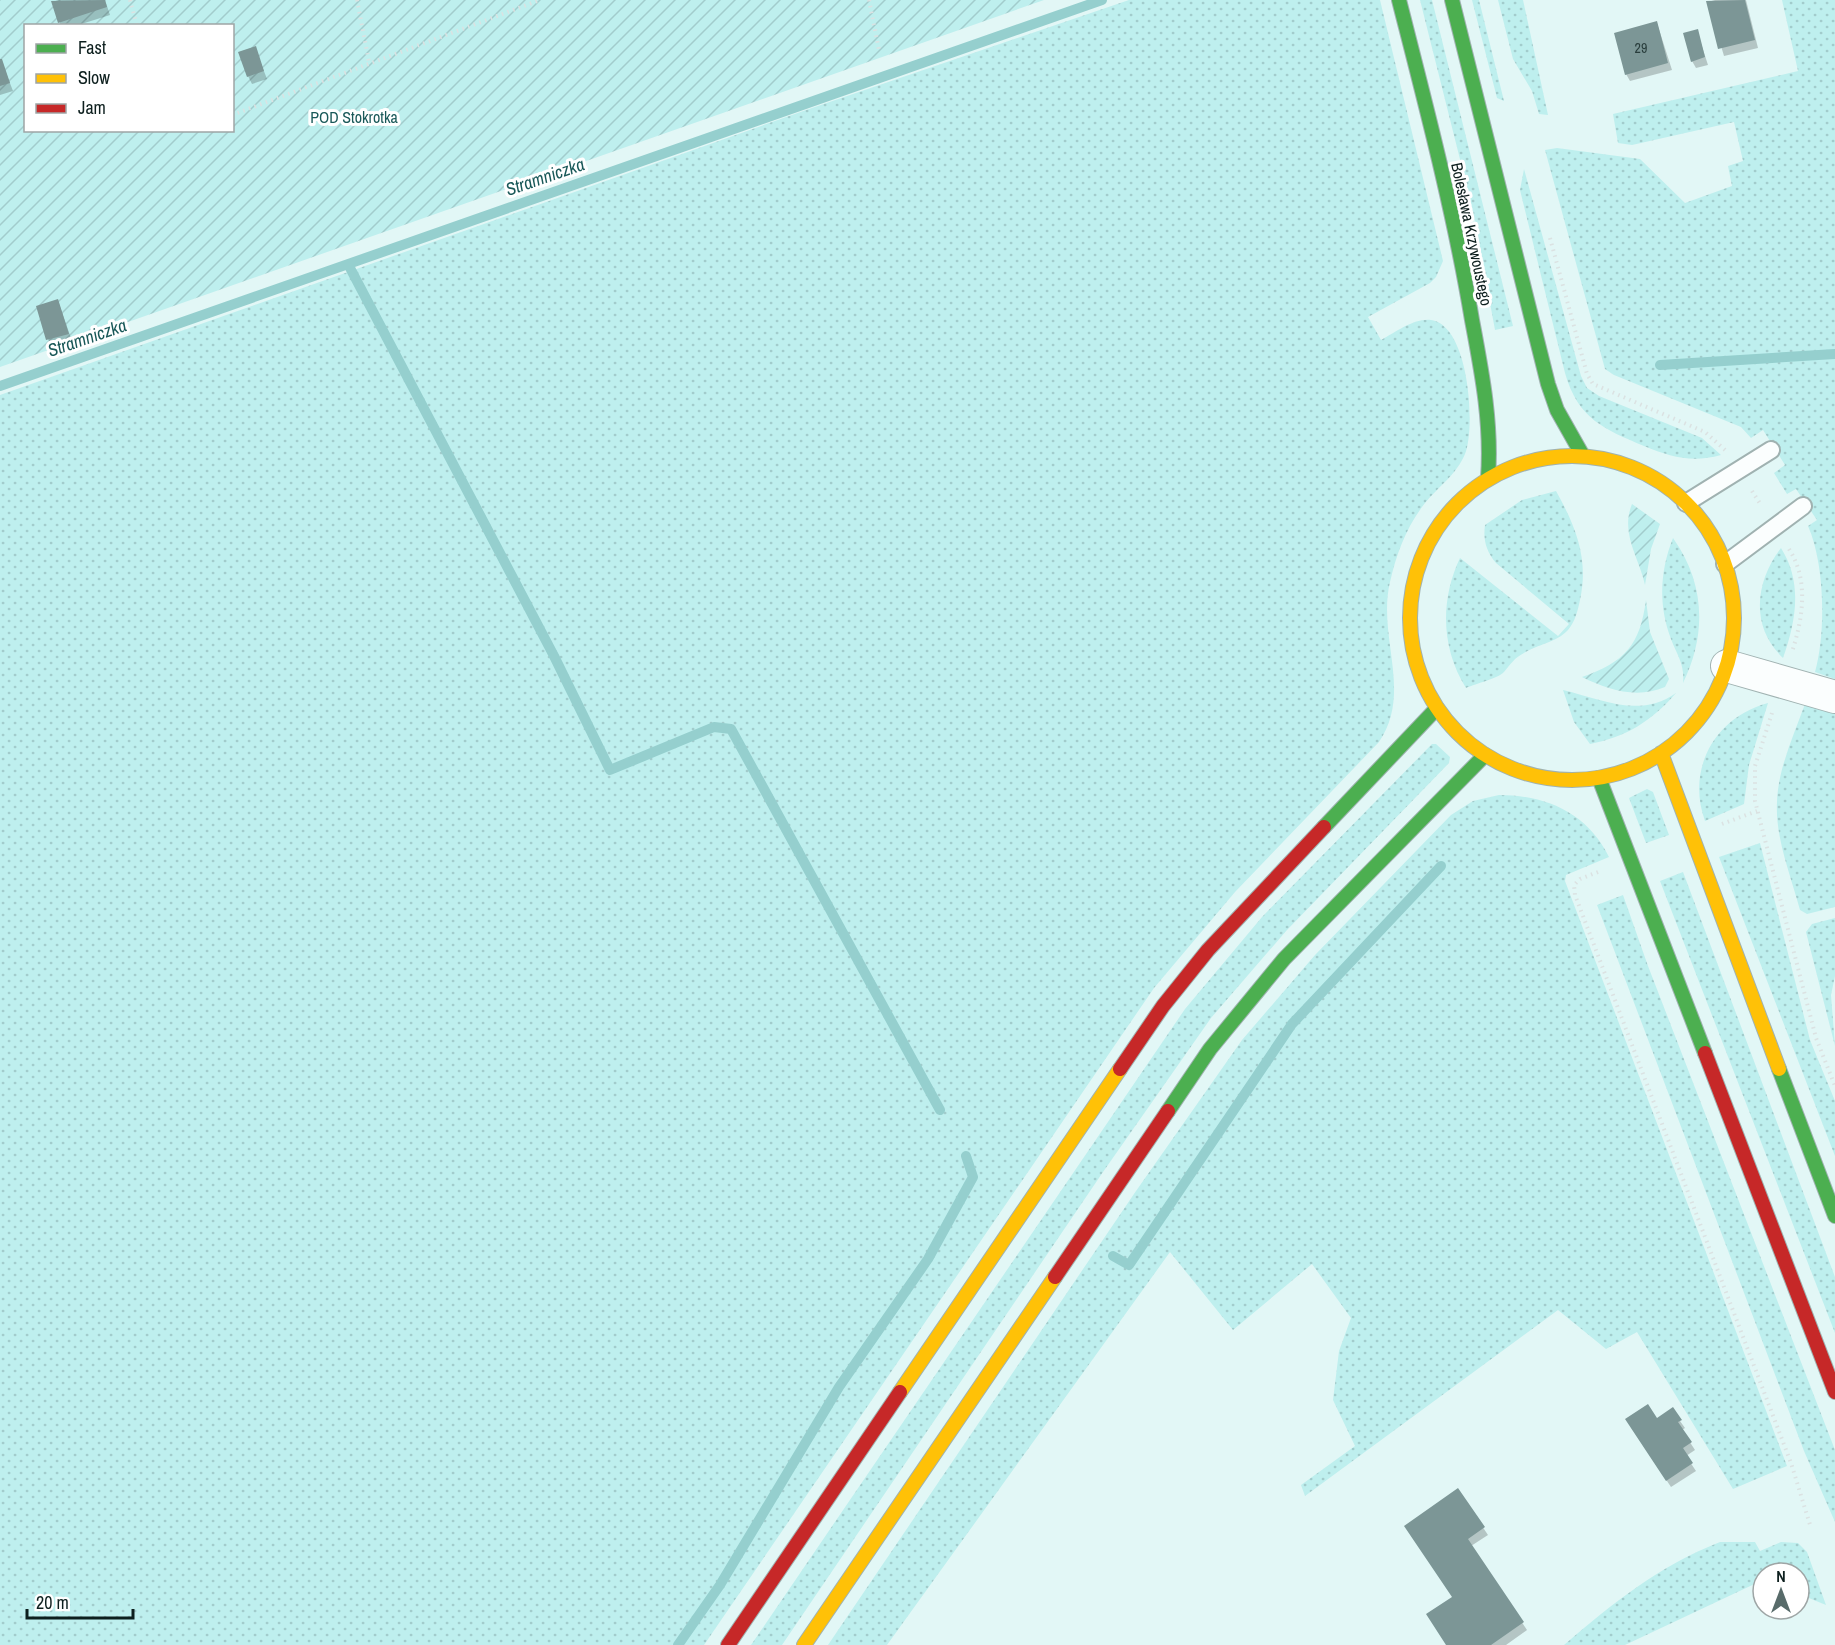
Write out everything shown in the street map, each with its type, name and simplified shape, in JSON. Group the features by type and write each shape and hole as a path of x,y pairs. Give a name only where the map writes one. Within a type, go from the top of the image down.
{"main road":[{"name":"Bolesława Krzywoustego","path":"1399,0 1453,213 1468,292 1490,429 1488,478"},
{"path":"1452,0 1548,384 1557,410 1583,456"},
{"path":"1583,456 1619,463 1644,472 1666,486 1686,503 1715,541 1732,588 1735,614 1733,640 1727,666 1717,692 1702,716 1683,736 1661,753 1631,769 1599,778 1569,781 1540,777 1511,769 1467,742 1437,708 1423,681 1414,652 1410,621 1412,591 1420,562 1434,534 1452,510 1488,478 1533,461 1583,456"},
{"path":"728,1645 1163,1006 1208,950 1437,708"},
{"path":"1661,753 1686,827 1835,1216"},
{"path":"804,1645 1210,1049 1284,959 1485,754"},
{"path":"1599,778 1835,1392"}],"street":[{"path":"1727,666 1835,697"}],"lane":[{"path":"1686,503 1771,450"},
{"path":"1725,564 1803,506"}],"path":[{"path":"130,0 136,24"},
{"path":"357,0 369,62"},
{"path":"234,114 540,0"},
{"path":"869,0 879,50"},
{"path":"1547,227 1587,374 1593,384 1705,432 1727,452"},
{"path":"1750,488 1763,509"},
{"path":"1785,543 1799,569 1802,588 1801,621 1789,662"},
{"path":"1776,702 1755,766 1753,788 1816,1038 1835,1086"},
{"path":"1718,825 1757,811"},
{"path":"1601,870 1580,879 1574,885 1575,895 1791,1463 1811,1528"}],"green space":[{"name":"POD Stokrotka","path":"0,0 1044,0 0,367"},
{"path":"1129,0 1380,0 1443,261 1436,277 1430,283 1368,317 1381,340 1418,321 1431,320 1444,326 1454,339 1461,357 1466,378 1470,422 1465,454 1461,462 1416,516 1395,563 1387,603 1394,684 1393,704 1389,723 1379,742 1235,892 1154,988 704,1645 0,1645 0,395 809,109"},
{"path":"1420,0 1432,0 1513,326 1495,330 1473,211"},
{"path":"1472,0 1479,0 1504,101 1497,98"},
{"path":"1498,0 1523,0 1548,115 1539,114 1532,91 1513,59"},
{"path":"1782,0 1835,0 1835,679 1815,672 1821,638 1822,599 1818,559 1808,526 1817,520 1796,489 1787,494 1774,473 1785,465 1763,430 1751,438 1741,427 1614,375 1605,369 1545,150 1557,148 1640,159 1685,203 1732,186 1728,166 1743,161 1734,122 1632,145 1618,143 1613,114 1798,71"},
{"path":"1524,169 1581,376 1587,388 1599,396 1702,438 1721,455 1691,459 1654,450 1605,428 1585,412 1577,401 1565,373 1520,190"},
{"path":"1556,491 1575,530 1582,557 1582,585 1574,620 1563,634 1521,655 1501,674 1466,688 1452,657 1446,624 1449,590 1460,558 1558,636 1569,624 1496,563 1488,550 1484,536 1485,525 1522,500"},
{"path":"1632,504 1660,524 1651,549 1645,585 1629,535 1628,525"},
{"path":"1673,538 1684,555 1691,573 1697,591 1699,609 1696,646 1683,683 1682,665 1671,639 1662,601 1665,563"},
{"path":"1781,548 1788,561 1795,588 1794,616 1783,658 1772,646 1765,633 1760,604 1766,575"},
{"path":"1646,600 1650,632 1669,679 1665,687 1654,691 1633,693 1602,686 1582,677 1609,665 1628,650 1640,629"},
{"path":"1563,690 1606,702 1634,706 1662,701 1676,693 1648,720 1615,737 1590,744 1574,722"},
{"path":"1768,703 1749,765 1744,804 1705,821 1700,802 1699,783 1710,748 1733,720 1749,710"},
{"path":"1805,704 1835,713 1835,907 1807,914 1800,910 1784,857 1777,816 1780,777"},
{"path":"1432,744 1436,744 1450,757 1449,763 1287,930 1211,1018 1103,1172 782,1645 751,1645 1185,1009 1262,917"},
{"path":"1647,789 1653,792 1669,835 1646,843 1629,798"},
{"path":"1499,795 1533,799 1564,810 1578,818 1590,829 1609,857 1566,875 1565,881 1787,1466 1733,1489 1637,1332 1606,1349 1558,1310 1305,1496 1301,1485 1355,1446 1333,1400 1339,1351 1351,1318 1312,1264 1233,1330 1170,1252 887,1645 828,1645 1136,1191 1242,1040 1315,955 1451,815 1473,801"},
{"path":"1760,843 1810,1040 1835,1101 1835,1156 1719,857"},
{"path":"1683,872 1835,1277 1835,1333 1660,881"},
{"path":"1623,895 1648,966 1835,1450 1835,1522 1804,1451 1597,905"},
{"path":"1835,918 1835,976 1831,995 1835,1046 1806,932 1812,924"},
{"path":"1720,1542 1755,1542 1760,1551 1781,1542 1798,1543 1807,1552 1810,1561 1751,1561 1751,1586 1625,1645 1564,1645 1638,1587 1677,1562"},
{"path":"1811,1563 1826,1605 1811,1599"}],"building":[{"path":"105,0 107,7 58,23 51,1"},
{"path":"1745,0 1755,40 1718,49 1706,1"},
{"path":"1657,21 1668,63 1625,75 1614,33"},
{"path":"1698,29 1705,57 1691,62 1683,33"},
{"path":"256,46 264,71 247,77 238,52"},
{"path":"0,59 2,59 10,83 0,86"},
{"path":"58,299 69,334 46,340 36,306"},
{"path":"1648,1404 1657,1418 1673,1407 1682,1420 1678,1422 1692,1442 1683,1448 1693,1463 1666,1481 1625,1419"},
{"path":"1458,1488 1485,1527 1468,1539 1524,1622 1491,1645 1446,1645 1426,1614 1452,1597 1404,1526"}],"waterway":[{"name":"Stramniczka","path":"0,386 1102,0"},
{"path":"349,266 554,656 610,770 714,727 731,729 940,1110"},
{"path":"1660,365 1835,354"},
{"path":"1113,1256 1129,1265 1292,1024 1441,866"},
{"path":"678,1645 720,1585 839,1387 928,1259 973,1177 966,1156"}],"traffic: fast":[{"path":"1399,0 1439,159 1465,280 1485,399 1489,438 1488,478"},
{"path":"1452,0 1548,384 1557,410 1583,456"},
{"path":"1324,827 1437,708"},
{"path":"1168,1111 1210,1049 1284,959 1485,755"},
{"path":"1599,778 1705,1053"},
{"path":"1779,1069 1835,1216"}],"traffic: slow":[{"path":"1572,456 1604,459 1634,468 1662,483 1697,515 1722,556 1731,586 1734,618 1731,650 1722,680 1707,708 1675,743 1634,768 1604,777 1572,780 1540,777 1510,768 1482,753 1447,721 1422,680 1413,650 1410,618 1413,586 1422,556 1437,528 1469,493 1510,468 1540,459 1572,456"},
{"path":"1661,753 1779,1069"},
{"path":"900,1392 1120,1069"},
{"path":"804,1645 1055,1277"}],"traffic: jam":[{"path":"1120,1069 1163,1006 1208,950 1324,827"},
{"path":"1705,1053 1835,1392"},
{"path":"1055,1277 1168,1111"},
{"path":"728,1645 900,1392"}]}
